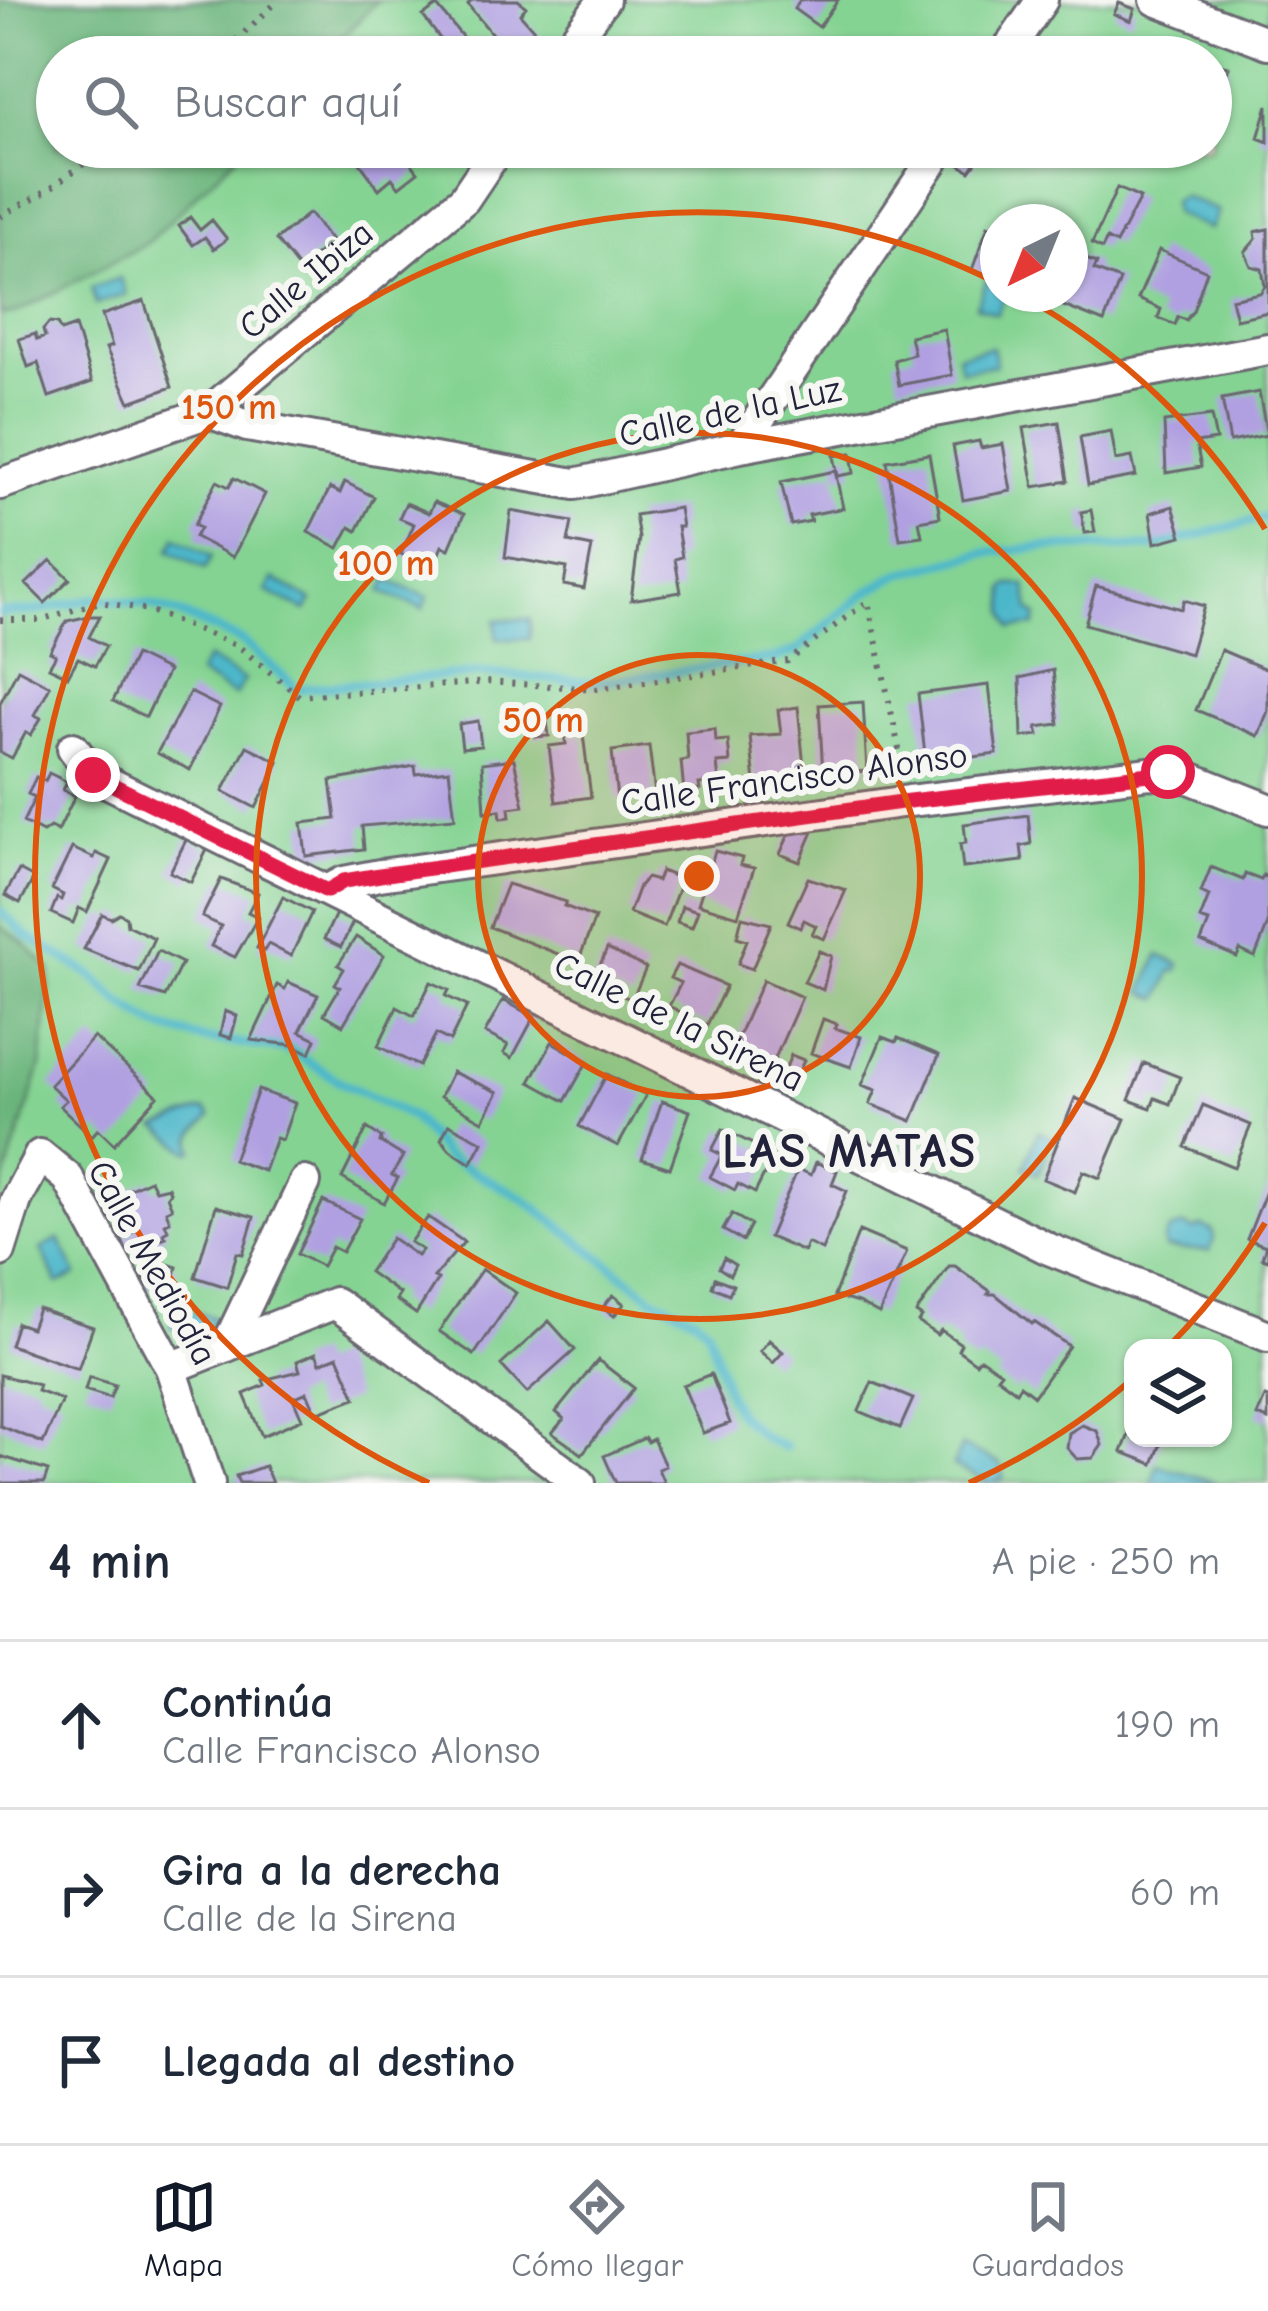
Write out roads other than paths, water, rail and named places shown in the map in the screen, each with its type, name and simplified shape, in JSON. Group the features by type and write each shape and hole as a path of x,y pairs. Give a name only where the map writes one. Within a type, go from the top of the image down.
{"street":[{"path":"577,36 604,0"},
{"path":"1017,36 1042,0"},
{"path":"1156,0 1268,43"},
{"name":"Calle Ibiza","path":"0,484 209,412 464,199 485,168"},
{"path":"740,447 929,168"},
{"name":"Calle de la Luz","path":"209,412 247,426 575,484 740,447 1268,349"},
{"name":"Calle de la Sirena","path":"73,748 93,775 1049,1250 1268,1336"},
{"name":"Calle Francisco Alonso","path":"327,891 344,881 380,875 909,801 1168,772 1268,809"},
{"name":"Calle Mediodía","path":"0,1251 16,1200 40,1155 68,1178 171,1368 209,1483"},
{"path":"227,1346 305,1182"},
{"path":"171,1368 335,1303 580,1483"}],"water":[{"path":"1182,196 1218,211 1210,229 1174,214 1172,202"},
{"path":"120,278 126,294 96,305 91,288"},
{"path":"992,347 996,365 961,370 957,355"},
{"path":"176,537 212,556 205,569 170,550"},
{"path":"273,579 312,600 306,611 266,591"},
{"path":"387,580 428,597 423,609 382,592"},
{"path":"1009,585 1026,585 1030,610 1037,615 1035,626 1012,628 1006,614"},
{"path":"530,619 530,639 497,639 496,620"},
{"path":"207,658 244,680 235,696 198,674"},
{"path":"1159,955 1180,964 1177,971 1172,970 1159,999 1142,992"},
{"path":"205,1110 211,1116 194,1134 190,1152 157,1127 193,1113"},
{"path":"1038,1132 1053,1138 1038,1174 1024,1168"},
{"path":"1184,1226 1212,1230 1210,1251 1165,1248 1170,1230"},
{"path":"59,1239 77,1275 58,1284 41,1249"},
{"path":"175,1307 213,1317 209,1334 204,1337 170,1327"},
{"path":"962,1446 1001,1464 1004,1478 991,1483 953,1466"},
{"path":"1157,1465 1219,1483 1152,1483"}],"waterway":[{"path":"0,613 37,611 95,598 150,605 242,641 297,689 482,673 594,683 777,658 796,651 866,593 899,574 984,553 1044,547 1153,547 1268,517"},
{"path":"0,911 27,936 91,975 120,1002 157,1026 203,1039 290,1050 412,1117 446,1157 523,1198 652,1297 696,1318 707,1328 738,1414 764,1438 785,1447"}],"district":[{"name":"LAS MATAS","path":"850,1151"}]}
